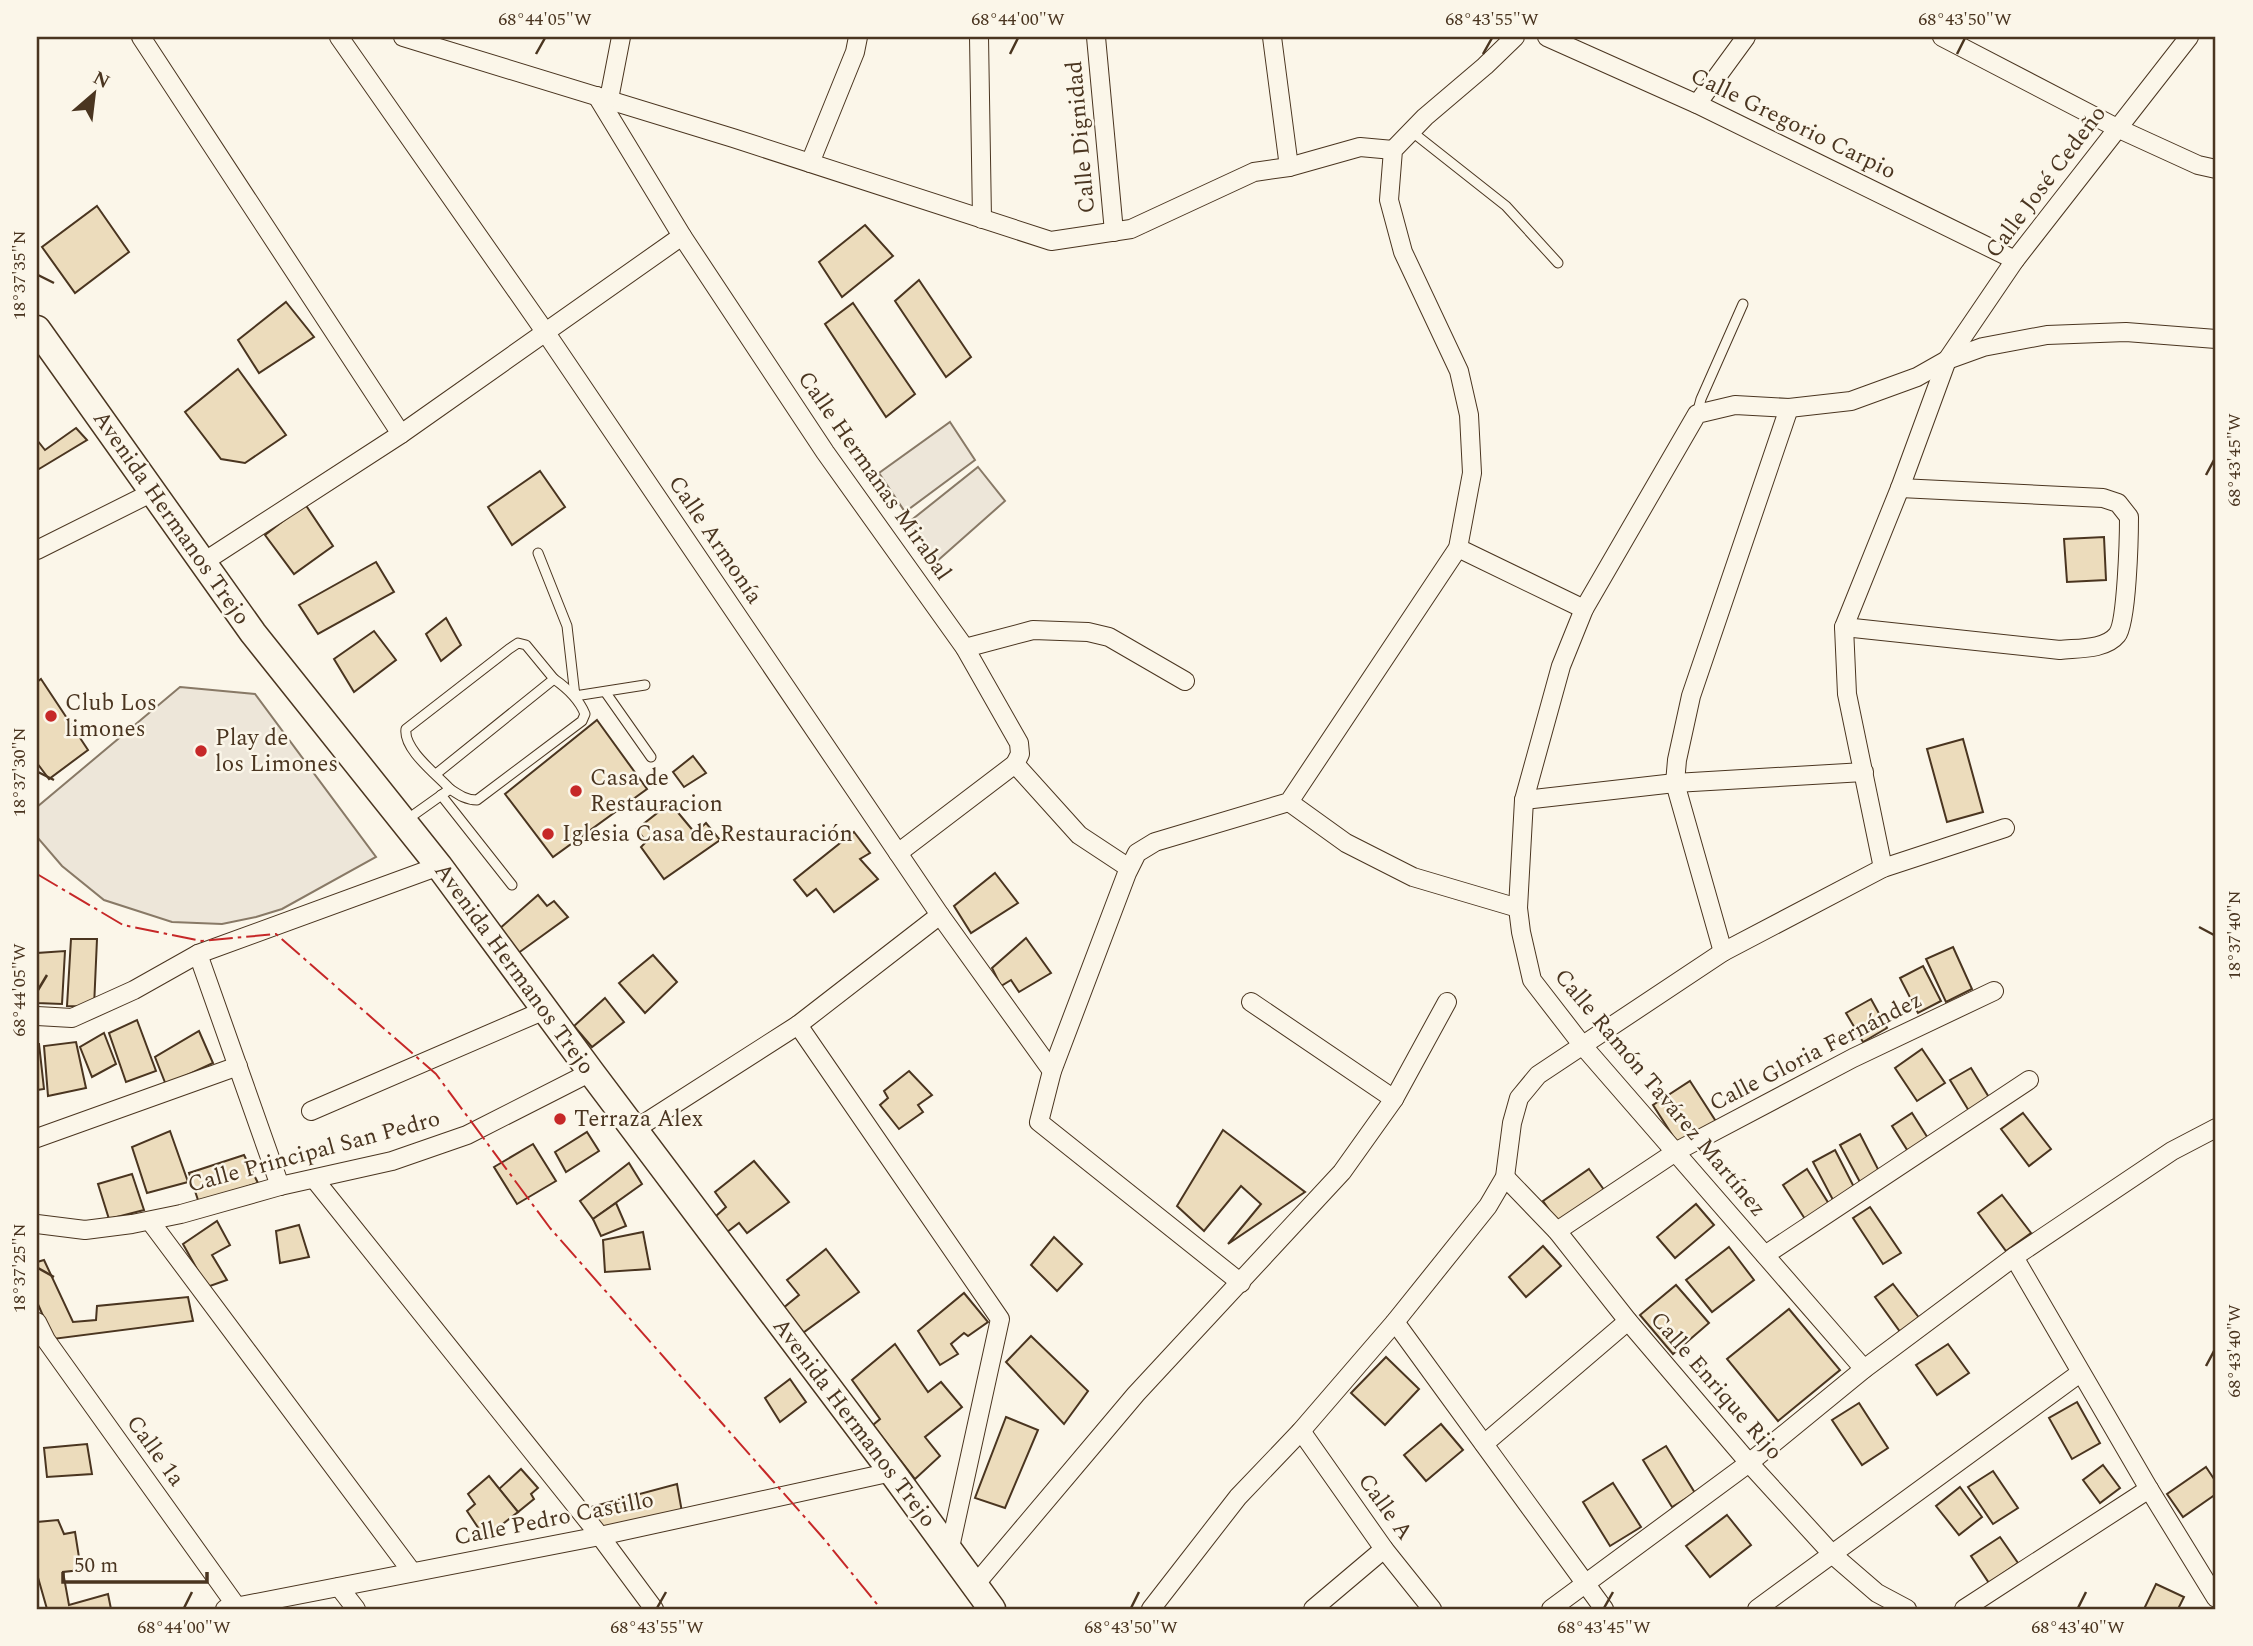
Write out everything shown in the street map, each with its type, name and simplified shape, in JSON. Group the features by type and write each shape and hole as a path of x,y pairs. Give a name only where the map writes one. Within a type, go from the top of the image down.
{"main road":[{"name":"Avenida Hermanos Trejo","path":"39,337 253,633 439,866 992,1609"}],"street":[{"path":"141,37 401,434"},
{"name":"Calle Armonía","path":"339,37 546,333 940,915 1052,1071"},
{"path":"403,37 1051,241 1131,229 1254,172 1289,167 1360,147 1393,150"},
{"path":"603,98 621,37"},
{"path":"810,163 855,52 858,37"},
{"path":"979,37 982,219"},
{"name":"Calle Dignidad","path":"1096,37 1114,232"},
{"path":"1272,37 1289,167"},
{"path":"1241,1283 1039,1122 1052,1071 1129,868 1138,853 1155,842 1289,802 1458,548 1472,473 1469,415 1459,371 1403,253 1389,200 1393,150 1515,37"},
{"name":"Calle Gregorio Carpio","path":"1548,37 1697,104 2015,260"},
{"path":"1697,104 1746,37"},
{"path":"1942,37 2117,128 2198,165 2216,169"},
{"name":"Calle José Cedeño","path":"1947,360 2015,260 2189,37"},
{"name":"Calle Hermanas Mirabal","path":"603,98 682,236 825,452 965,648 1019,743 1020,754 1015,765"},
{"path":"202,563 401,434 682,236"},
{"path":"1697,414 1735,405 1789,408 1851,401 1917,377 1947,360 1983,348 2047,335 2126,332 2216,339"},
{"path":"1883,868 1847,694 1844,627 1900,488 1947,360"},
{"path":"1723,951 1675,782 1677,760 1691,696 1789,408"},
{"name":"Calle Ramón Tavárez Martínez","path":"1697,414 1584,609 1561,666 1524,800 1518,908 1521,932 1532,980 1583,1046 1864,1369"},
{"path":"1844,627 2060,650 2095,646 2108,642 2118,634 2122,617 2129,517 2118,503 2104,498 1900,488"},
{"path":"37,550 153,492"},
{"path":"1458,548 1584,609"},
{"path":"965,648 1033,630 1088,632 1109,637 1185,681"},
{"path":"898,853 1015,765 1079,835 1129,868"},
{"path":"1524,800 1675,782 1864,772"},
{"path":"1289,802 1346,843 1413,877 1518,908"},
{"path":"1151,1609 1238,1497 1301,1431 1395,1322 1488,1206 1505,1177 1511,1123 1519,1098 1538,1075 1723,951 1883,868 2005,828"},
{"path":"37,1016 72,1018 134,990 198,954 439,866"},
{"path":"634,1130 798,1025 940,915"},
{"path":"198,954 280,1186"},
{"name":"Calle Gloria Fernández","path":"1557,1231 1677,1151 1853,1058 1994,991"},
{"path":"1251,1002 1394,1099"},
{"path":"974,1586 1136,1394 1342,1172 1394,1099 1447,1002"},
{"path":"311,1111 545,1010"},
{"path":"798,1025 1000,1319 949,1552"},
{"path":"37,1138 238,1066"},
{"name":"Calle Principal San Pedro","path":"37,1224 85,1230 150,1221 280,1186 392,1161 467,1135 590,1072"},
{"path":"1765,1255 2029,1080"},
{"path":"1551,1609 1749,1463 1864,1369 2014,1257 2172,1151 2216,1128"},
{"name":"Calle Enrique Rijo","path":"1505,1177 1557,1231 1749,1463 1833,1555 1877,1593 1907,1609"},
{"path":"315,1180 600,1536 654,1609"},
{"path":"150,1221 412,1572"},
{"path":"2014,1257 2080,1373 2216,1598"},
{"path":"1484,1444 1629,1321"},
{"name":"Calle 1a","path":"37,1322 46,1340 231,1608"},
{"path":"1395,1322 1604,1609"},
{"path":"1758,1609 2080,1373"},
{"name":"Calle A","path":"1301,1431 1384,1549 1432,1609"},
{"name":"Calle Pedro Castillo","path":"231,1608 600,1536 892,1472"},
{"path":"1964,1609 2149,1489"},
{"path":"1314,1609 1384,1549"},
{"path":"339,1587 356,1609"}],"lane":[{"path":"1411,131 1506,206 1558,263"},
{"path":"1697,414 1700,399 1743,304"},
{"path":"538,553 567,626 575,696"},
{"path":"520,643 531,650 554,679 575,696 585,711 582,720 495,789 477,800 470,800 450,789 407,743 406,729 410,723 520,643"},
{"path":"436,774 554,679"},
{"path":"575,696 645,685"},
{"path":"606,692 651,757"},
{"path":"404,822 450,789"},
{"path":"441,795 512,885"}],"shaded area":[{"path":"950,422 975,460 905,512 879,473"},
{"path":"978,467 1005,501 935,563 909,522"},
{"name":"Play de los Limones","path":"180,687 255,694 376,857 282,909 222,924 172,922 104,900 62,866 37,837 37,807"}],"building":[{"path":"97,206 129,252 75,293 42,247"},
{"path":"865,225 893,256 842,297 819,262"},
{"path":"919,280 971,357 946,377 895,301"},
{"path":"286,302 314,337 259,373 238,340"},
{"path":"853,303 915,394 886,417 825,324"},
{"path":"238,369 286,435 245,463 221,459 185,412"},
{"path":"76,428 87,440 39,469 37,440 45,450"},
{"path":"540,471 565,507 512,545 488,507"},
{"path":"305,504 333,546 294,574 265,535"},
{"path":"2104,537 2106,580 2067,582 2064,539"},
{"path":"376,562 394,592 318,634 299,605"},
{"path":"446,618 461,645 441,661 426,634"},
{"path":"374,631 396,660 354,692 334,659"},
{"name":"Club Los limones","path":"41,679 88,750 49,779 37,763 37,682"},
{"name":"Casa de Restauracion","path":"597,720 647,789 553,857 505,794"},
{"path":"1963,739 1983,812 1947,822 1927,749"},
{"path":"693,756 706,773 684,787 673,772"},
{"path":"670,803 695,833 706,823 720,840 664,879 641,847 646,842 637,829"},
{"path":"854,832 870,853 860,859 878,879 834,912 816,889 807,896 794,880"},
{"path":"995,873 1018,903 971,933 954,906"},
{"path":"538,895 547,906 554,901 568,917 517,954 498,930"},
{"path":"1026,938 1051,973 1019,992 1011,980 1001,986 992,968"},
{"path":"71,939 97,939 94,1007 67,1006"},
{"path":"1953,947 1972,989 1946,1002 1926,959"},
{"path":"65,951 62,1004 37,1003 37,953"},
{"path":"653,955 677,982 645,1013 619,983"},
{"path":"1923,966 1941,1001 1918,1013 1900,978"},
{"path":"605,998 624,1022 592,1047 574,1026"},
{"path":"1871,999 1887,1028 1863,1042 1846,1013"},
{"path":"137,1020 156,1071 126,1082 109,1033"},
{"path":"199,1031 213,1063 166,1085 155,1057"},
{"path":"104,1033 116,1064 92,1077 80,1047"},
{"path":"76,1042 86,1088 48,1096 44,1046"},
{"path":"37,1044 44,1089 37,1090"},
{"path":"1922,1049 1945,1083 1917,1101 1895,1068"},
{"path":"1971,1068 1990,1099 1969,1111 1950,1080"},
{"path":"909,1071 932,1095 918,1105 923,1112 899,1129 880,1105 888,1098 884,1091"},
{"path":"1690,1081 1717,1123 1680,1147 1653,1105"},
{"path":"1912,1113 1931,1143 1911,1156 1892,1126"},
{"path":"2023,1113 2051,1149 2029,1166 2001,1129"},
{"path":"1223,1130 1305,1192 1228,1244 1261,1204 1241,1186 1204,1231 1177,1206"},
{"path":"170,1131 188,1182 147,1193 132,1147"},
{"path":"587,1132 599,1151 566,1172 555,1152"},
{"path":"1860,1134 1879,1171 1860,1182 1840,1145"},
{"path":"533,1144 556,1181 517,1204 494,1167"},
{"path":"1835,1150 1855,1189 1833,1200 1813,1162"},
{"path":"244,1155 258,1183 199,1203 189,1173"},
{"path":"754,1161 789,1202 747,1233 739,1223 727,1232 716,1216 726,1207 715,1192"},
{"path":"629,1163 642,1184 593,1219 580,1201"},
{"path":"1589,1169 1607,1194 1561,1227 1543,1201"},
{"path":"1807,1169 1829,1204 1805,1219 1783,1185"},
{"path":"132,1174 144,1210 109,1219 98,1184"},
{"path":"2002,1195 2031,1233 2006,1251 1978,1213"},
{"path":"616,1203 626,1226 601,1236 593,1219"},
{"path":"1696,1204 1714,1225 1675,1258 1657,1237"},
{"path":"1870,1207 1901,1253 1883,1264 1853,1218"},
{"path":"217,1221 230,1245 212,1255 227,1280 207,1287 183,1244"},
{"path":"299,1225 309,1257 280,1263 276,1231"},
{"path":"643,1232 650,1269 605,1272 603,1240"},
{"path":"1054,1237 1082,1264 1057,1291 1031,1265"},
{"path":"1543,1246 1561,1266 1526,1297 1509,1277"},
{"path":"1729,1247 1754,1280 1712,1312 1686,1280"},
{"path":"826,1249 859,1292 800,1335 782,1309 799,1295 787,1280"},
{"path":"44,1260 73,1322 96,1320 97,1306 188,1297 193,1321 53,1339 37,1302 37,1262"},
{"path":"1893,1284 1920,1319 1901,1333 1875,1297"},
{"path":"1676,1285 1709,1323 1673,1354 1640,1315"},
{"path":"964,1293 988,1322 968,1336 964,1333 951,1344 958,1354 940,1365 918,1331"},
{"path":"1789,1309 1840,1370 1778,1421 1727,1359"},
{"path":"1031,1336 1088,1391 1064,1424 1006,1362"},
{"path":"895,1344 928,1392 941,1382 962,1407 925,1437 940,1456 915,1479 873,1425 880,1419 852,1380"},
{"path":"1948,1344 1969,1373 1937,1395 1916,1365"},
{"path":"1386,1357 1419,1389 1385,1425 1351,1393"},
{"path":"790,1379 806,1402 780,1422 765,1398"},
{"path":"2077,1402 2100,1443 2072,1459 2049,1418"},
{"path":"1859,1403 1888,1448 1862,1465 1832,1420"},
{"path":"1006,1417 1038,1430 1005,1508 975,1498"},
{"path":"1441,1424 1463,1450 1426,1481 1404,1455"},
{"path":"87,1444 92,1474 47,1477 44,1448"},
{"path":"1666,1446 1695,1493 1672,1507 1643,1460"},
{"path":"2103,1465 2120,1488 2100,1503 2083,1480"},
{"path":"2206,1467 2216,1482 2216,1494 2183,1517 2167,1494"},
{"path":"521,1469 538,1488 531,1494 534,1499 518,1512 499,1489"},
{"path":"1993,1471 2018,1508 1993,1524 1968,1487"},
{"path":"489,1476 518,1512 485,1538 467,1511 475,1504 468,1494"},
{"path":"1613,1483 1641,1527 1610,1546 1583,1502"},
{"path":"677,1484 682,1512 603,1530 587,1508"},
{"path":"1960,1487 1982,1517 1959,1535 1936,1506"},
{"path":"1727,1515 1751,1545 1710,1577 1686,1546"},
{"path":"58,1520 64,1534 75,1532 81,1570 63,1572 69,1605 108,1594 111,1609 47,1609 37,1574 37,1522"},
{"path":"2000,1537 2018,1563 1989,1583 1971,1556"},
{"path":"2156,1584 2184,1597 2178,1609 2144,1609"}],"power":[{"path":"37,874 123,925 202,941 276,934 436,1074 550,1228 824,1539 881,1609"}],"place":[{"name":"Club Los limones","path":"51,716"},
{"name":"Play de los Limones","path":"201,751"},
{"name":"Casa de Restauracion","path":"576,791"},
{"name":"Iglesia Casa de Restauración","path":"548,834"},
{"name":"Terraza Alex","path":"560,1119"}]}
